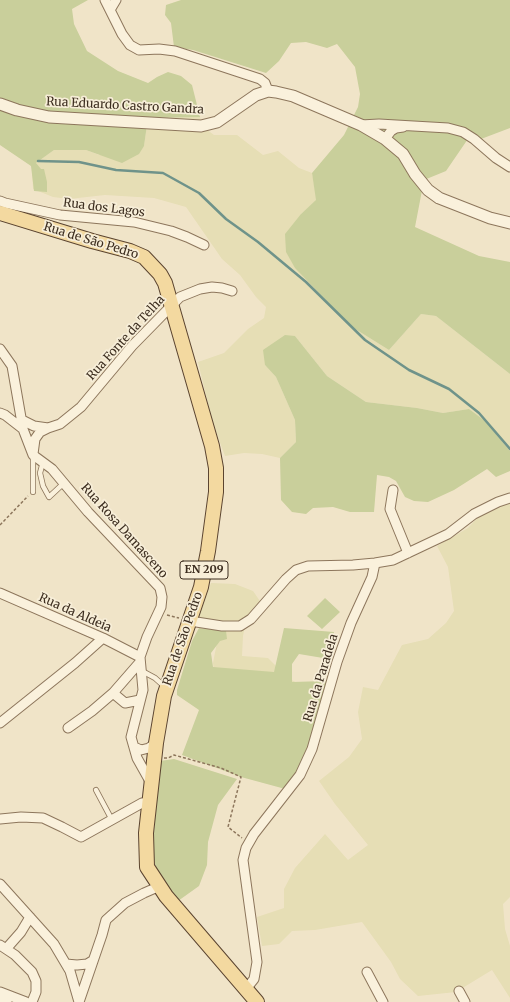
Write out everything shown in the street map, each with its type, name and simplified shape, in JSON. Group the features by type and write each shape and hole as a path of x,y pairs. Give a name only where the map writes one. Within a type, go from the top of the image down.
{"main road":[{"name":"Rua de São Pedro","path":"0,213 130,251 144,257 160,274 165,283 172,304 212,446 216,468 216,492 208,551 201,587 164,696 154,757 145,845 147,867 166,896 251,998"}],"street":[{"path":"105,0 122,34 130,45 139,50 175,51 260,79 265,83 268,90 294,96 361,125 385,139 402,154 428,190 439,198 490,218 510,224"},
{"path":"110,10 116,0"},
{"name":"Rua Eduardo Castro Gandra","path":"0,104 17,110 49,117 201,126 217,122 256,95 268,90"},
{"path":"361,125 379,124 448,128 463,132 474,139 496,158 510,166"},
{"path":"385,139 391,131 396,128 406,126"},
{"name":"Rua dos Lagos","path":"0,201 60,215 134,222 171,231 204,245"},
{"name":"Rua Fonte da Telha","path":"33,455 35,439 40,432 60,424 81,407 132,346 180,297 200,289 212,287 232,291"},
{"path":"0,349 12,366 23,424 33,455"},
{"path":"0,413 23,424 48,428"},
{"name":"Rua Rosa Damasceno","path":"33,455 52,469 88,512 160,588 161,602 158,613 147,637 141,663 143,690 131,737 137,758 152,784"},
{"path":"393,490 390,509 408,553"},
{"path":"190,621 222,626 240,626 251,619 286,579 296,570 308,566 375,563 393,560 448,534 474,514 498,502 510,498"},
{"name":"Rua da Paradela","path":"251,998 257,962 243,860 246,848 300,775 312,749 337,662 351,623 372,578 375,563"},
{"name":"Rua da Aldeia","path":"0,593 103,638 141,663"},
{"path":"0,724 75,663 103,638"},
{"path":"68,728 92,711 113,693 141,663"},
{"path":"113,693 125,703 140,700"},
{"path":"134,746 141,750 150,748 156,743"},
{"path":"0,820 21,817 43,818 81,837 142,803 150,802"},
{"path":"0,884 54,944 70,971 79,1002"},
{"path":"79,1002 106,920 125,903 160,886"},
{"path":"30,917 21,932 3,947 25,964 32,972 36,981 36,992 32,1002"},
{"path":"66,964 87,964 92,961"},
{"path":"367,972 383,1002"},
{"path":"459,991 465,1002"},
{"path":"0,992 21,1001"},
{"path":"0,1001 7,1002"}],"lane":[{"path":"32,492 33,455"},
{"path":"43,462 40,473 43,486 49,497 64,483"},
{"path":"141,663 167,688"},
{"path":"96,790 112,820"}],"path":[{"path":"0,525 32,492"},
{"path":"158,613 190,621"},
{"path":"154,757 168,758 174,755 221,768 241,777 228,827 249,843"}],"shaded area":[{"path":"200,117 202,126 214,135 237,135 263,155 278,151 299,168 312,173 317,200 301,214 352,327 389,350 421,314 436,316 510,374 510,451 503,441 469,409 443,413 417,408 366,402 327,376 295,336 265,365 276,377 295,420 296,442 280,458 262,454 244,453 225,456 212,421 198,362 224,353 248,329 264,318 266,307 256,297 240,275 222,259 186,207 154,198 105,195 69,199 53,197 33,189 32,166 54,150 86,150 99,155 144,146 148,118"},
{"path":"510,503 510,897 503,904 505,929 510,946 510,998 492,970 456,992 418,996 400,979 391,962 362,922 315,930 292,931 279,944 262,946 257,917 284,908 284,889 295,868 325,834 348,860 368,845 335,804 319,781 349,757 362,739 358,712 363,687 378,690 402,645 428,639 446,623 454,611 448,567 437,546 468,528 481,514"},
{"path":"211,583 235,584 253,591 262,604 246,621 243,636 242,656 268,658 288,678 299,684 328,683 326,702 217,700 213,663 219,632 196,624"}],"green space":[{"path":"0,0 88,0 72,9 74,24 87,51 118,71 148,83 168,72 181,76 192,85 200,117 148,118 144,146 139,154 122,163 86,150 54,150 36,163 41,169 44,169 47,182 47,192 34,191 31,166 0,145"},
{"path":"181,0 510,0 510,128 481,139 472,133 446,171 424,180 415,227 479,256 510,262 510,374 436,316 421,314 389,350 352,327 295,268 286,252 285,234 301,214 316,200 312,173 344,135 358,107 360,94 355,67 337,44 327,48 306,42 291,43 279,61 266,73 193,50 174,47 171,23 165,15 166,5"},
{"path":"285,335 295,336 327,376 366,402 417,408 443,413 469,409 485,421 510,451 510,471 496,477 487,469 454,490 428,502 414,501 405,497 396,481 389,477 377,475 374,512 350,512 333,507 313,508 306,514 292,512 281,500 280,458 296,442 295,420 276,377 265,365 263,350"},
{"path":"325,598 340,612 322,629 307,616"},
{"path":"199,628 226,631 227,639 220,641 211,653 213,667 274,672 284,628 334,632 329,659 299,654 292,664 292,682 326,681 312,749 289,790 241,777 182,755 199,710 177,695 177,690 192,641"},
{"path":"174,759 237,779 218,805 208,842 207,865 199,886 178,901 160,879 152,855 160,761"}],"waterway":[{"path":"38,161 79,162 116,170 163,173 199,193 226,219 258,242 306,282 365,340 409,370 449,389 479,413 510,449"}]}
